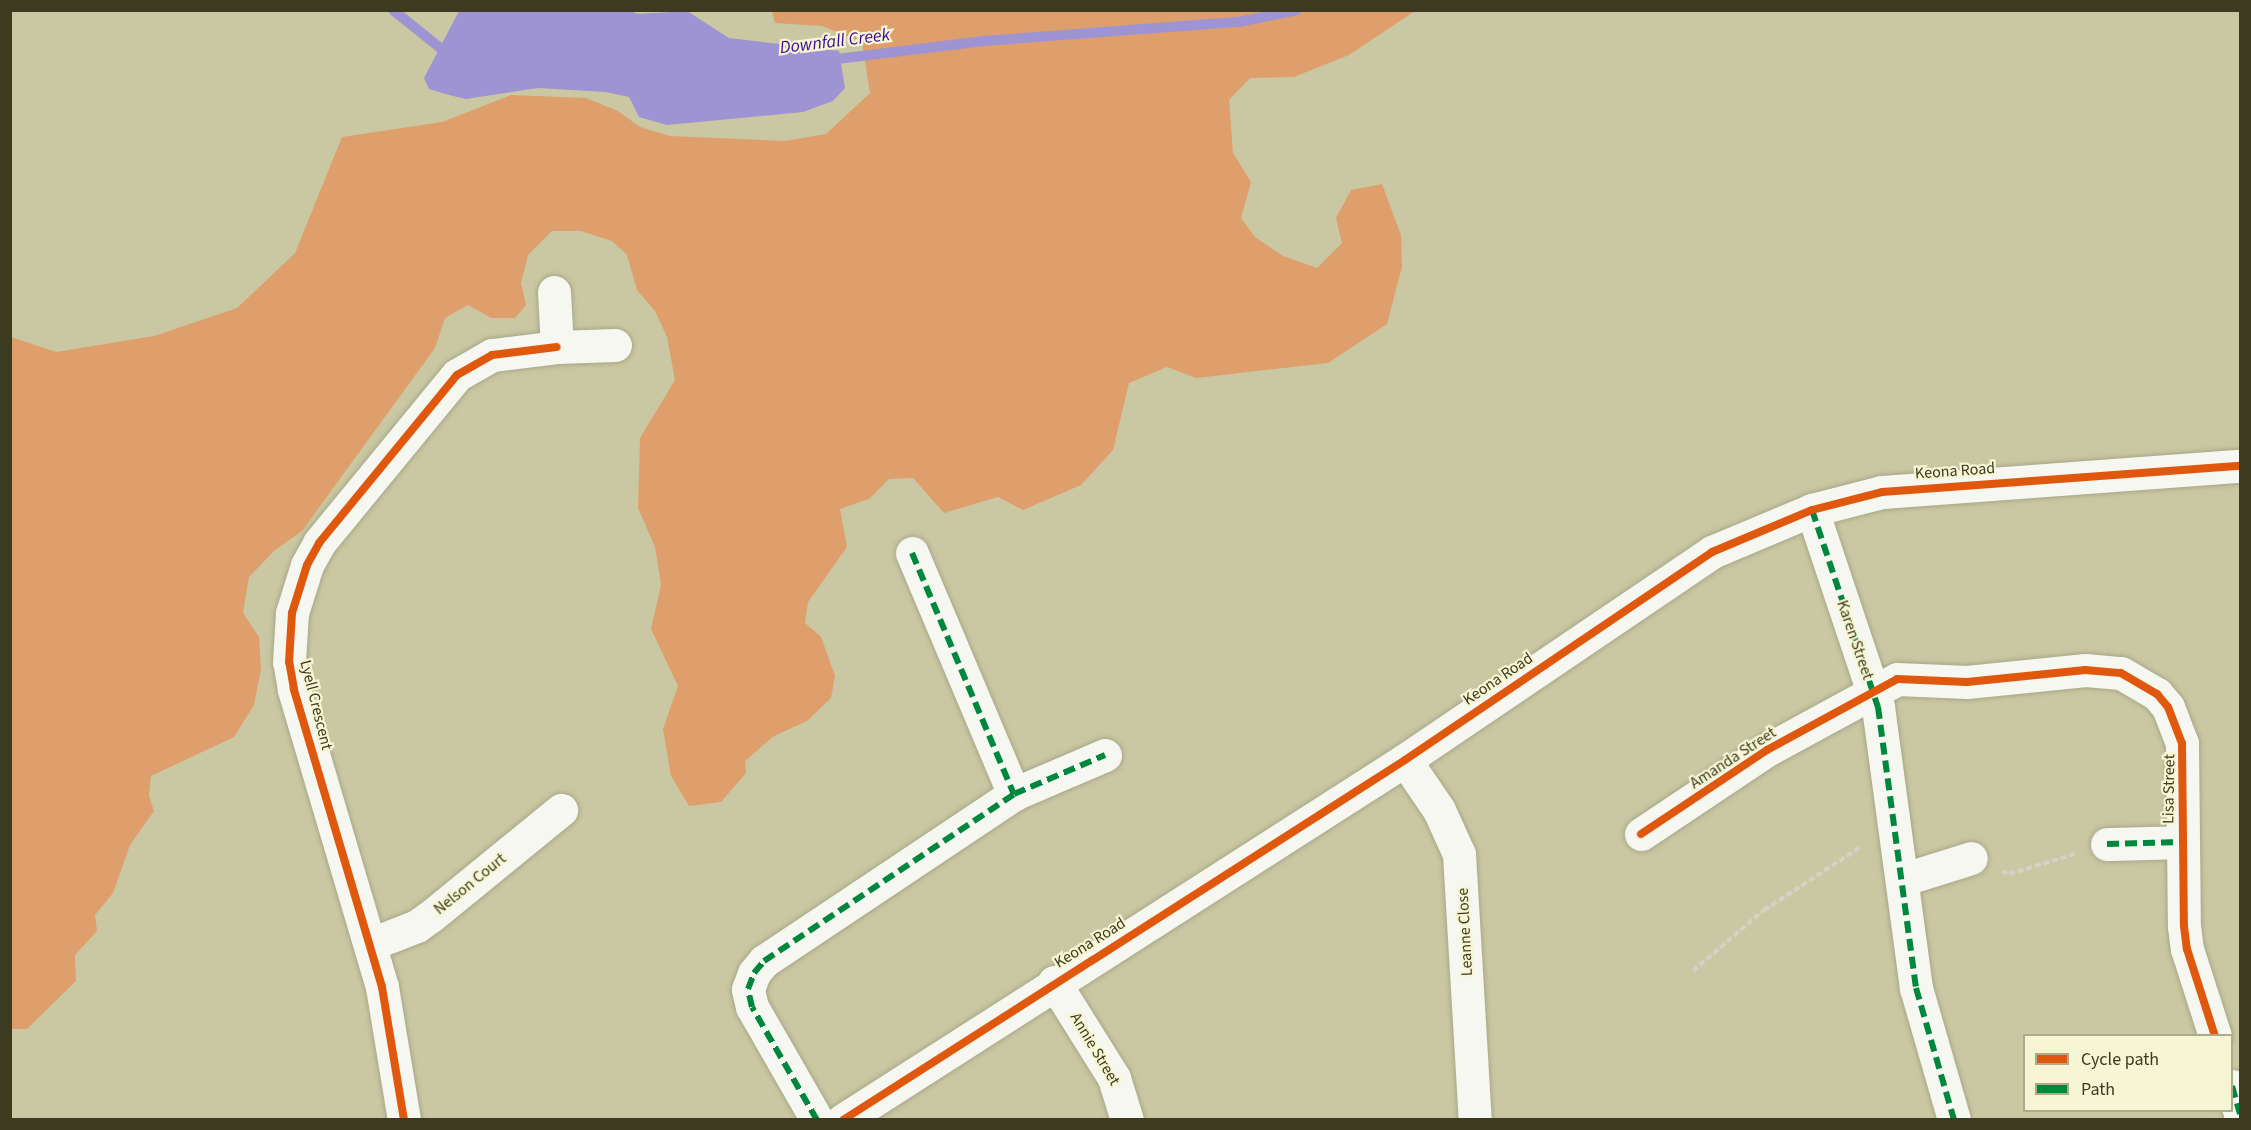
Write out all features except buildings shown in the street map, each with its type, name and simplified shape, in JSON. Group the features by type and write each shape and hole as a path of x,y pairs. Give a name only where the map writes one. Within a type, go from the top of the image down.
{"street":[{"path":"554,292 557,347"},
{"name":"Lyell Crescent","path":"404,1119 388,1015 371,944 294,689 289,638 297,589 319,543 457,375 492,355 557,347 615,345"},
{"name":"Keona Road","path":"843,1119 1054,982 1405,760 1712,552 1812,510 1921,486 2241,466"},
{"name":"Karen Street","path":"1812,510 1873,690 1904,879 1921,1014 1954,1119"},
{"path":"912,553 1014,795"},
{"name":"Lisa Street","path":"1873,690 1910,678 1998,681 2085,670 2121,673 2138,681 2168,707 2182,743 2181,842 2187,949 2215,1034"},
{"name":"Amanda Street","path":"1641,834 1767,750 1873,690"},
{"path":"817,1119 752,1007 748,989 754,973 764,961 1014,795 1105,755"},
{"name":"Leanne Close","path":"1405,760 1438,810 1459,854 1475,1119"},
{"name":"Nelson Court","path":"371,944 417,926 561,810"},
{"name":"Lisa Street","path":"2108,844 2181,842"},
{"path":"1904,879 1971,858"},
{"name":"Annie Street","path":"1054,982 1114,1078 1127,1119"},
{"path":"2233,1089 2241,1114"}],"path":[{"path":"1693,971 1774,904 1860,846 1897,835"},
{"path":"1971,858 2009,874 2108,844"}],"shaded area":[{"path":"627,10 638,14 687,11 729,38 839,51 845,88 833,101 803,112 667,125 639,117 629,97 606,92 538,88 466,99 429,89 424,78 459,11"},
{"path":"772,11 1415,11 1349,55 1294,77 1250,78 1229,100 1233,153 1251,182 1241,218 1255,237 1283,256 1317,268 1342,243 1336,218 1351,190 1382,184 1401,235 1402,267 1387,324 1328,363 1196,378 1167,367 1129,383 1113,450 1081,485 1023,510 998,497 944,513 913,478 889,479 869,499 840,509 847,547 808,602 805,623 821,637 835,676 831,698 807,721 774,736 745,761 746,773 721,802 689,806 671,776 663,729 678,686 651,629 661,585 655,547 638,508 640,438 675,380 667,337 655,311 637,290 627,255 612,241 581,231 552,231 528,255 521,283 526,305 515,318 491,318 468,305 445,318 435,348 302,531 274,551 249,577 243,613 259,637 261,670 254,705 234,737 151,776 149,796 154,811 130,845 113,893 95,915 97,931 75,955 76,981 27,1029 11,1029 11,337 56,352 154,336 237,308 295,253 342,137 442,122 511,95 586,98 618,111 640,127 670,136 785,141 826,134 870,93 862,42 822,26 775,23"}],"waterway":[{"name":"Downfall Creek","path":"393,10 449,55"},
{"name":"Downfall Creek","path":"829,60 984,41 1239,22 1297,10"}],"marked path":[{"path":"1812,510 1878,707 1916,988 1954,1120"},
{"path":"912,553 1014,794"},
{"path":"817,1120 752,1007 748,989 754,973 764,961 1014,794 1105,755"},
{"path":"2107,844 2181,842"},
{"path":"2233,1090 2240,1114"}],"cycle path":[{"path":"404,1120 382,987 294,689 289,662 292,613 307,565 319,543 457,375 492,355 557,347"},
{"path":"843,1120 1405,760 1712,552 1812,510 1882,492 2240,466"},
{"path":"1641,834 1767,750 1897,679 1967,682 2085,670 2121,673 2157,694 2168,707 2182,743 2184,926 2187,949 2214,1034"}]}
